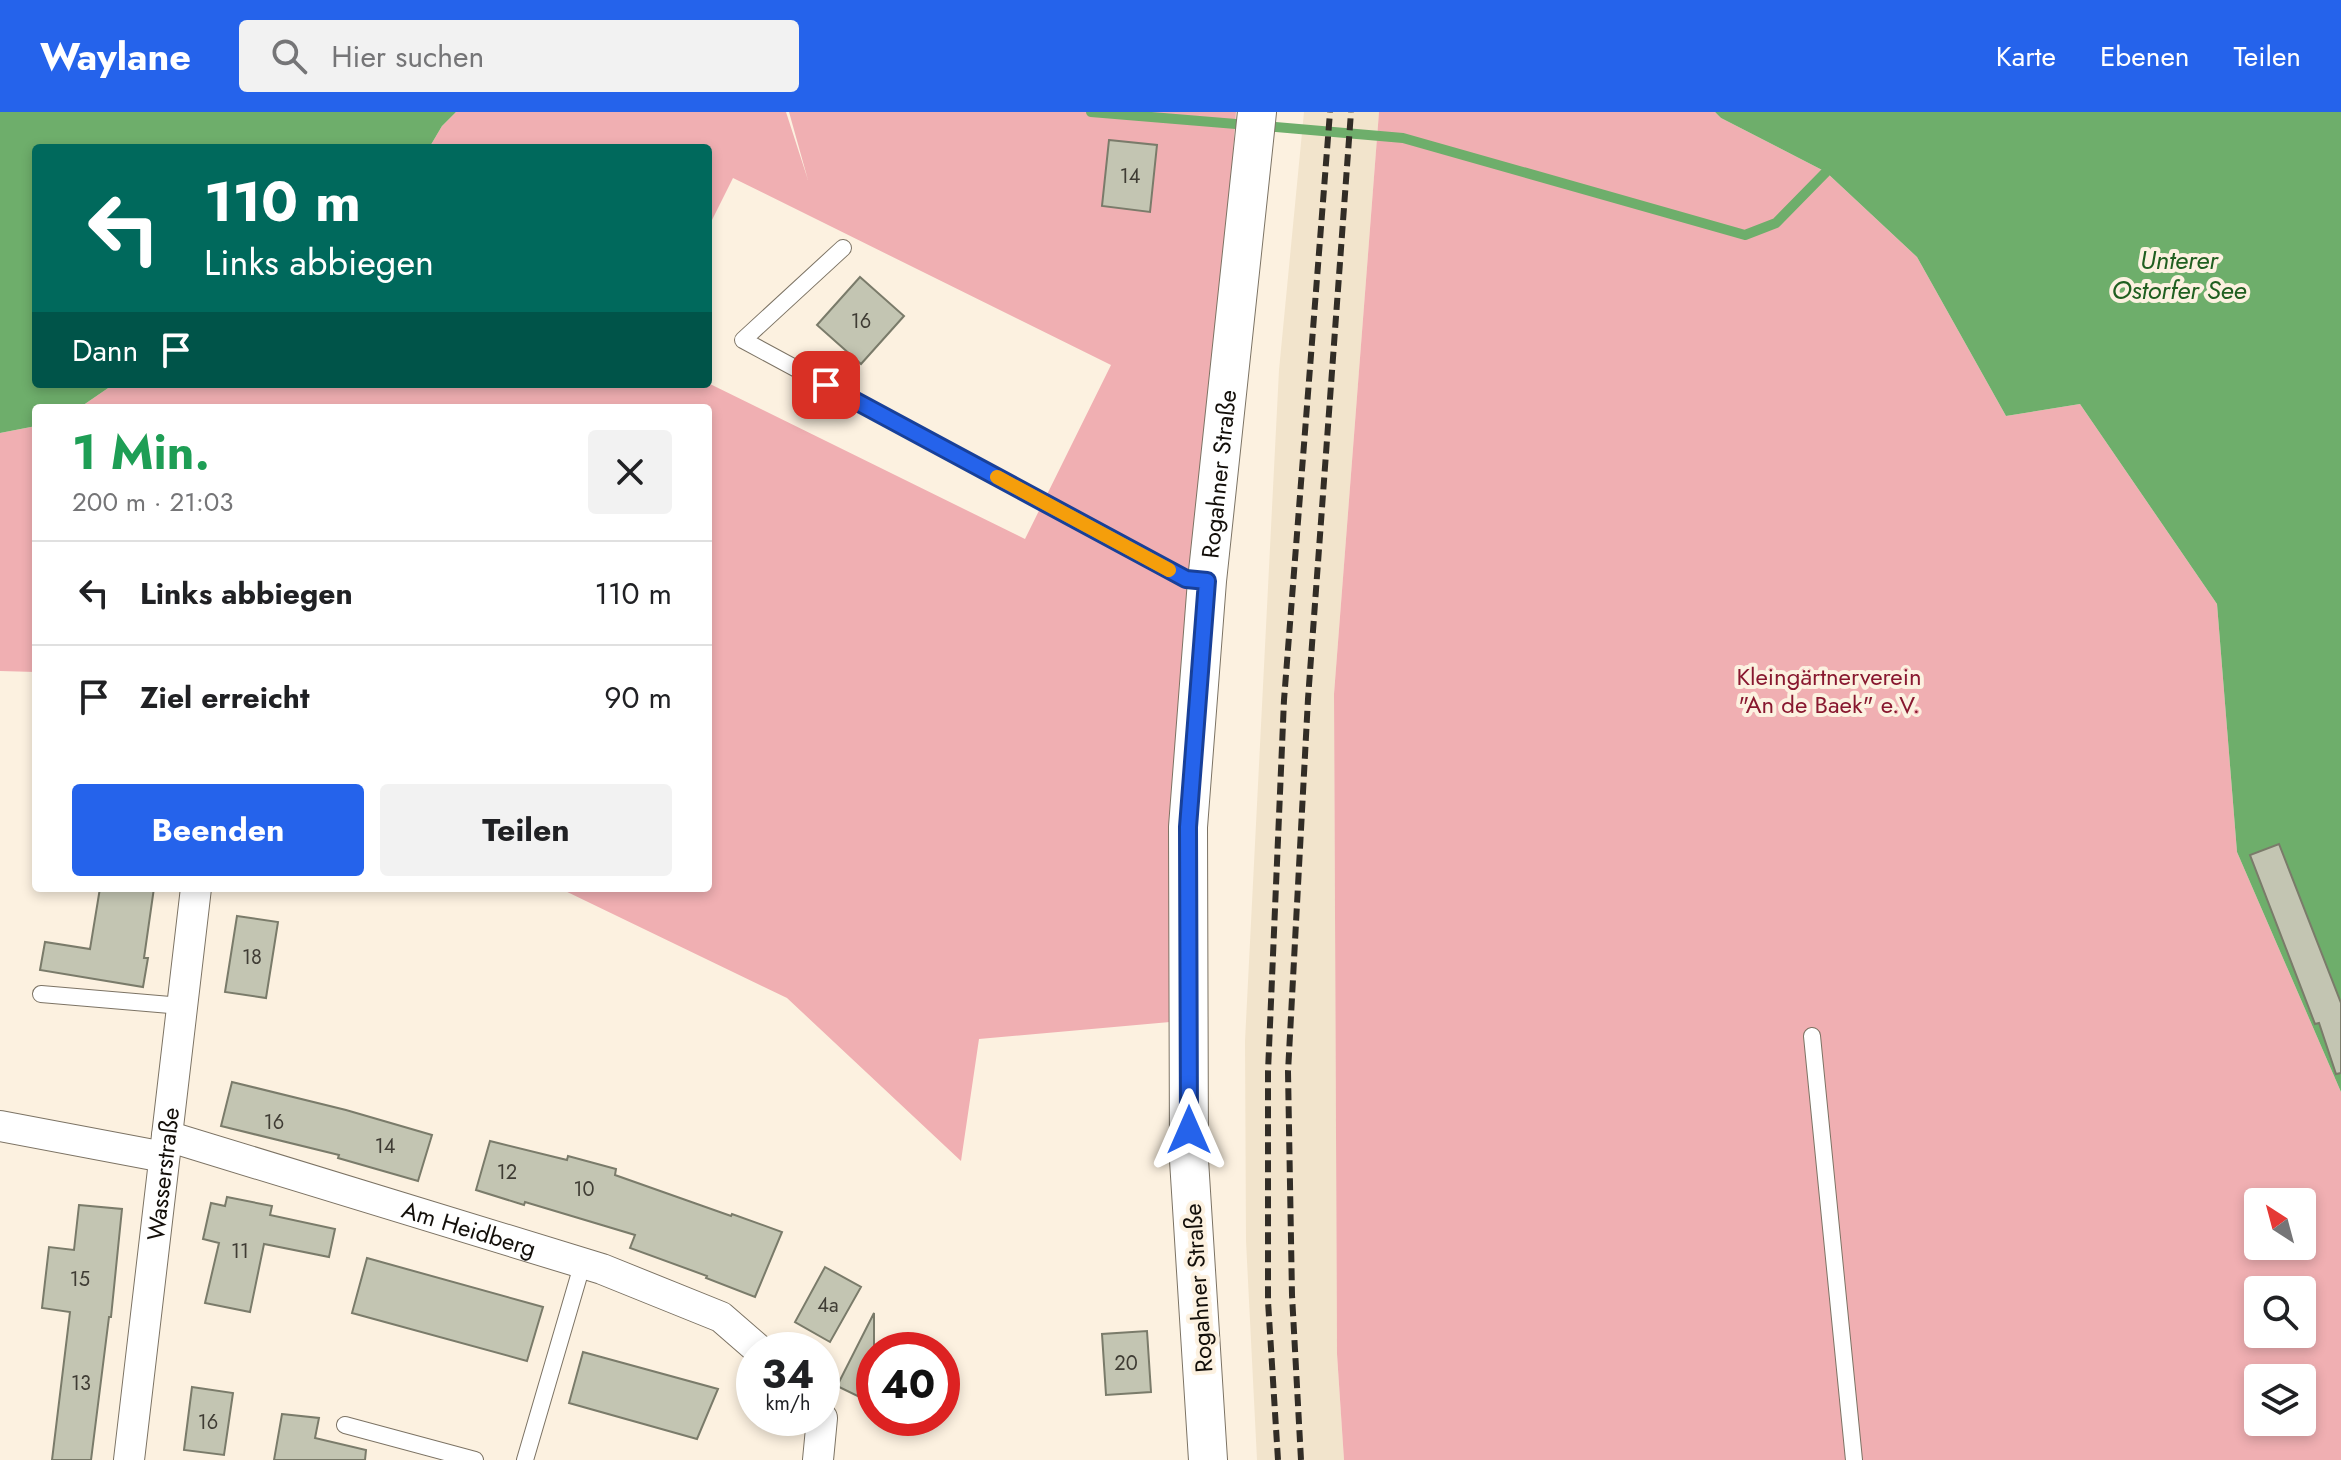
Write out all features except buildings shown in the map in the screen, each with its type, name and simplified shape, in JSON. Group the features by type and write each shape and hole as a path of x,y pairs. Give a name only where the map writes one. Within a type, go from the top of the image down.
{"street":[{"name":"Rogahner Straße","path":"1208,1460 1189,1160 1188,827 1207,581 1257,112"},
{"name":"Wasserstraße","path":"129,1460 196,892"},
{"name":"Am Heidberg","path":"0,1126 165,1146 583,1262 721,1317 738,1332"},
{"path":"818,1460 820,1436"}],"lane":[{"path":"843,248 743,340 1186,579 1207,581"},
{"path":"41,994 182,1006"},
{"path":"1812,1036 1854,1460"},
{"path":"525,1460 583,1262"},
{"path":"345,1425 475,1460"}],"shaded area":[{"path":"1304,112 1379,112 1334,694 1337,1354 1344,1460 1257,1460 1246,1241 1245,1041 1279,370"}],"green space":[{"path":"456,112 786,112 808,180 789,112 1236,112 1170,1022 979,1039 961,1161 787,998 567,892 712,892 712,404 85,404 108,388 712,388 712,385 1025,539 1111,365 733,178 712,220 712,144 431,144 442,126"},
{"name":"Kleingärtnerverein \"An de Baek\" e.V.","path":"1379,112 1715,112 1721,118 1826,172 1917,257 2006,416 2080,404 2217,604 2237,852 2341,1092 2341,1460 1344,1460 1337,1354 1334,694"},
{"path":"32,427 32,672 0,671 0,433"}],"water":[{"path":"0,112 456,112 442,126 431,144 32,144 32,388 108,388 85,404 32,404 32,427 0,433"},
{"name":"Unterer Ostorfer See","path":"1715,112 2341,112 2341,1092 2237,852 2217,604 2080,404 2006,416 1917,257 1826,172 1721,118"}],"waterway":[{"path":"1091,112 1248,125"},
{"path":"1264,126 1403,138 1745,235 1776,223 1826,172"}],"railway":[{"path":"1278,1460 1268,1301 1268,1071 1284,700 1330,112"},
{"path":"1301,1460 1292,1295 1288,1072 1308,699 1351,112"}],"slow traffic":[{"path":"997,477 1169,570"}],"route":[{"path":"826,385 1186,579 1207,581 1188,827 1189,1130"}]}
